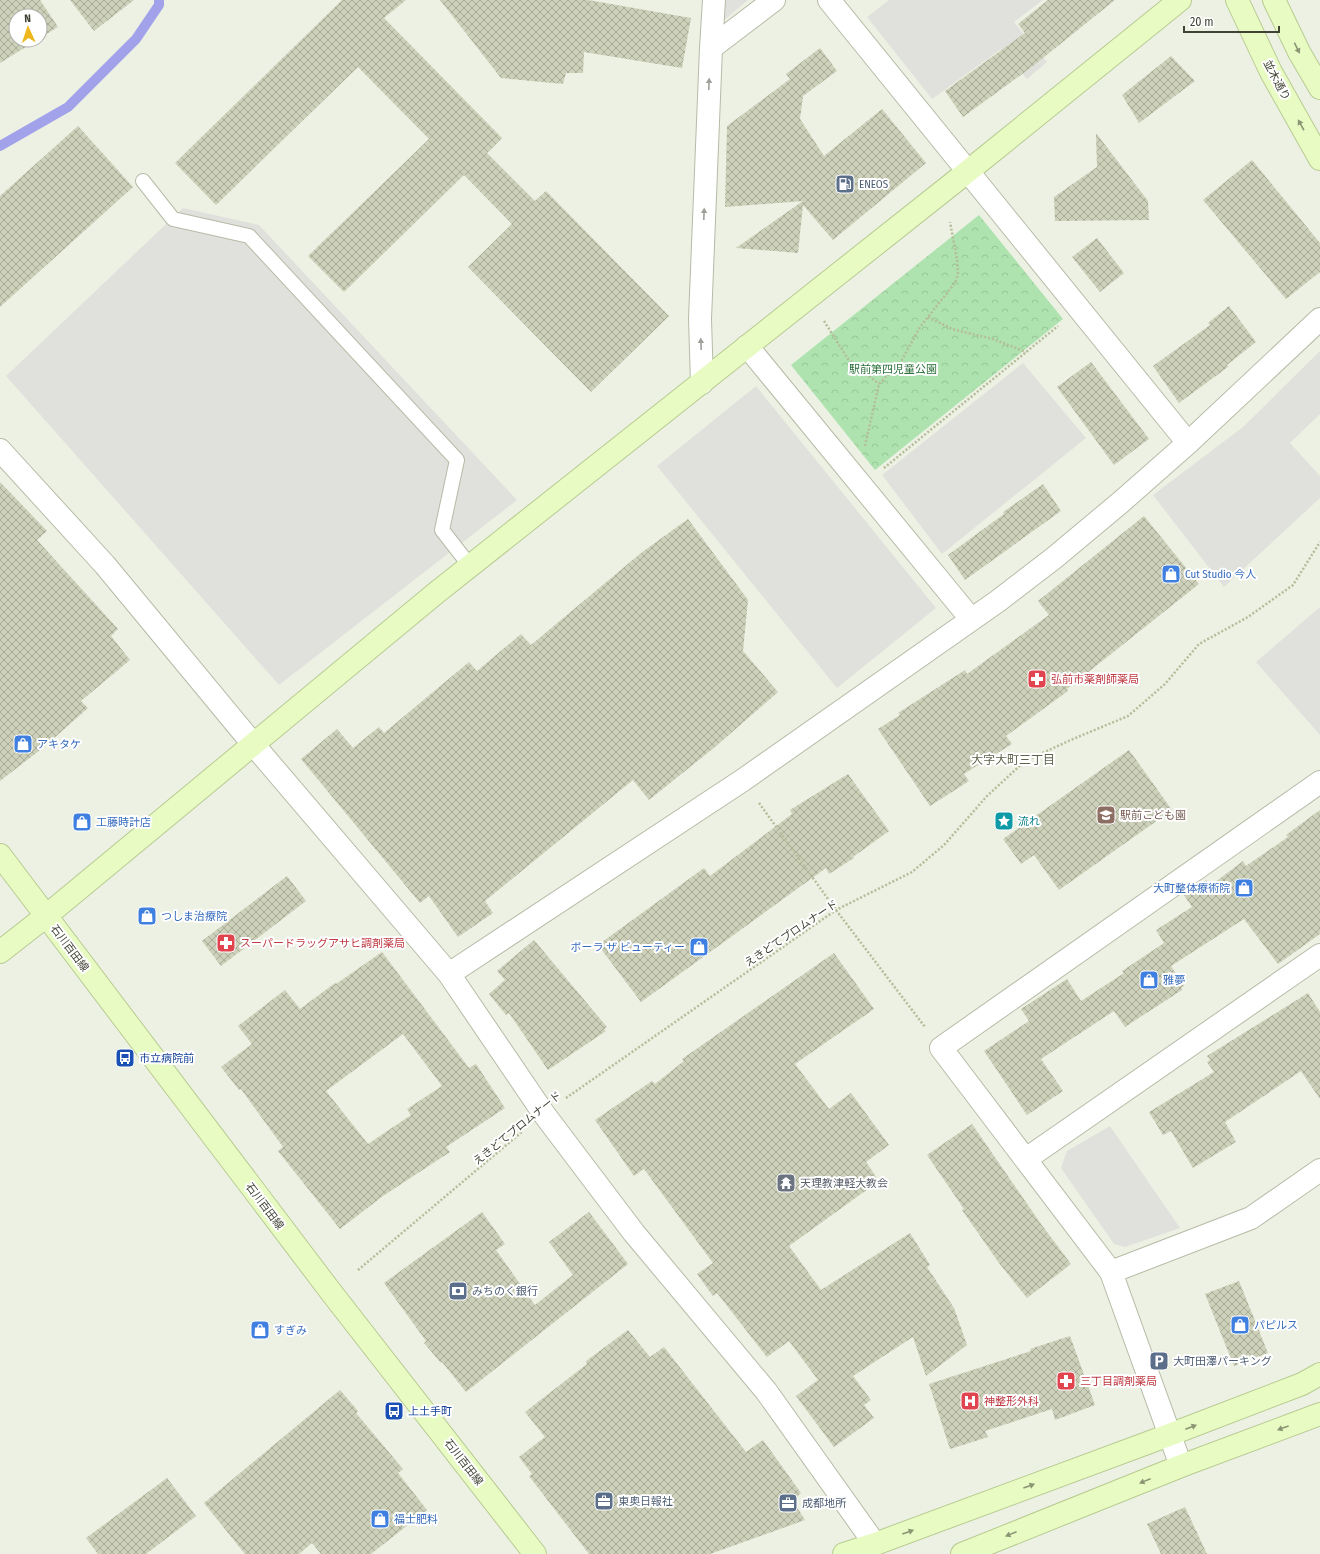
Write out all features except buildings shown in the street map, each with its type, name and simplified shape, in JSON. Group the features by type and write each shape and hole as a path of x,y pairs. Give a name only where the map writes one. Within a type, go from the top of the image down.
{"street":[{"path":"702,383 700,318 714,0"},
{"path":"711,48 774,0"},
{"path":"829,0 1188,443"},
{"path":"0,952 46,916 470,566 967,172 1180,0"},
{"name":"並木通り","path":"1237,0 1271,72 1320,159"},
{"path":"1274,0 1320,88"},
{"path":"449,974 743,780 971,619 1054,558 1188,443 1320,320"},
{"path":"747,346 971,619"},
{"path":"0,450 105,565 449,974 544,1114 634,1233 766,1391 875,1544"},
{"path":"1181,1466 1111,1272 941,1048 1320,782"},
{"name":"石川百田線","path":"0,855 331,1292 535,1554"},
{"path":"1026,1159 1320,955"},
{"path":"1111,1272 1251,1218 1320,1170"},
{"path":"844,1554 875,1544 1169,1435 1302,1384 1320,1374"},
{"path":"962,1554 1181,1466 1320,1414"}],"lane":[{"path":"143,181 172,219 249,236 457,460 442,530 470,566"}],"path":[{"path":"862,486 864,455 878,384 902,360 920,327 955,283 958,274 957,259 950,221"},
{"path":"862,486 1079,309"},
{"path":"820,316 848,359 878,384"},
{"path":"928,317 952,329 993,339 1026,352"},
{"name":"えきどてプロムナード","path":"358,1270 544,1114 836,910 912,872 944,845 987,796 1025,761 1128,716 1165,684 1199,644 1248,617 1293,585 1320,542"},
{"path":"743,780 836,910 941,1048"}],"green space":[{"name":"駅前第四児童公園","path":"979,215 1063,319 875,470 791,365"}],"shaded area":[{"path":"725,0 748,0 723,21"},
{"path":"889,0 1043,0 1014,22 1047,62 1027,79 1001,49 932,99 867,17"},
{"path":"183,208 259,225 517,500 279,685 6,376"},
{"path":"1320,351 1320,414 1290,443 1320,476 1320,498 1224,587 1153,495 1243,427"},
{"path":"1023,363 1086,438 942,554 882,475"},
{"path":"756,386 936,608 837,688 657,466"},
{"path":"1320,607 1320,735 1256,662"},
{"path":"1110,1126 1180,1228 1125,1247 1114,1244 1061,1168 1067,1151"}],"waterway":[{"path":"0,146 68,107 136,39 159,5 159,0"}],"place":[{"name":"ENEOS","path":"845,184"},
{"name":"Cut Studio 今人","path":"1171,574"},
{"name":"弘前市薬剤師薬局","path":"1037,679"},
{"name":"アキタケ","path":"23,744"},
{"name":"駅前こども園","path":"1106,815"},
{"name":"流れ","path":"1004,821"},
{"name":"工藤時計店","path":"82,822"},
{"name":"大町整体療術院","path":"1244,888"},
{"name":"つしま治療院","path":"147,916"},
{"name":"スーパードラッグアサヒ調剤薬局","path":"226,943"},
{"name":"ポーラ ザ ビューティー","path":"699,947"},
{"name":"雅夢","path":"1149,980"},
{"name":"市立病院前","path":"125,1058"},
{"name":"天理教津軽大教会","path":"786,1183"},
{"name":"みちのく銀行","path":"458,1291"},
{"name":"パピルス","path":"1240,1325"},
{"name":"すぎみ","path":"260,1330"},
{"name":"大町田澤パーキング","path":"1159,1361"},
{"name":"三丁目調剤薬局","path":"1066,1381"},
{"name":"神整形外科","path":"970,1401"},
{"name":"上土手町","path":"394,1411"},
{"name":"東奥日報社","path":"604,1501"},
{"name":"成都地所","path":"788,1503"},
{"name":"福士肥料","path":"380,1519"}],"district":[{"name":"大字大町三丁目","path":"1013,760"}]}
